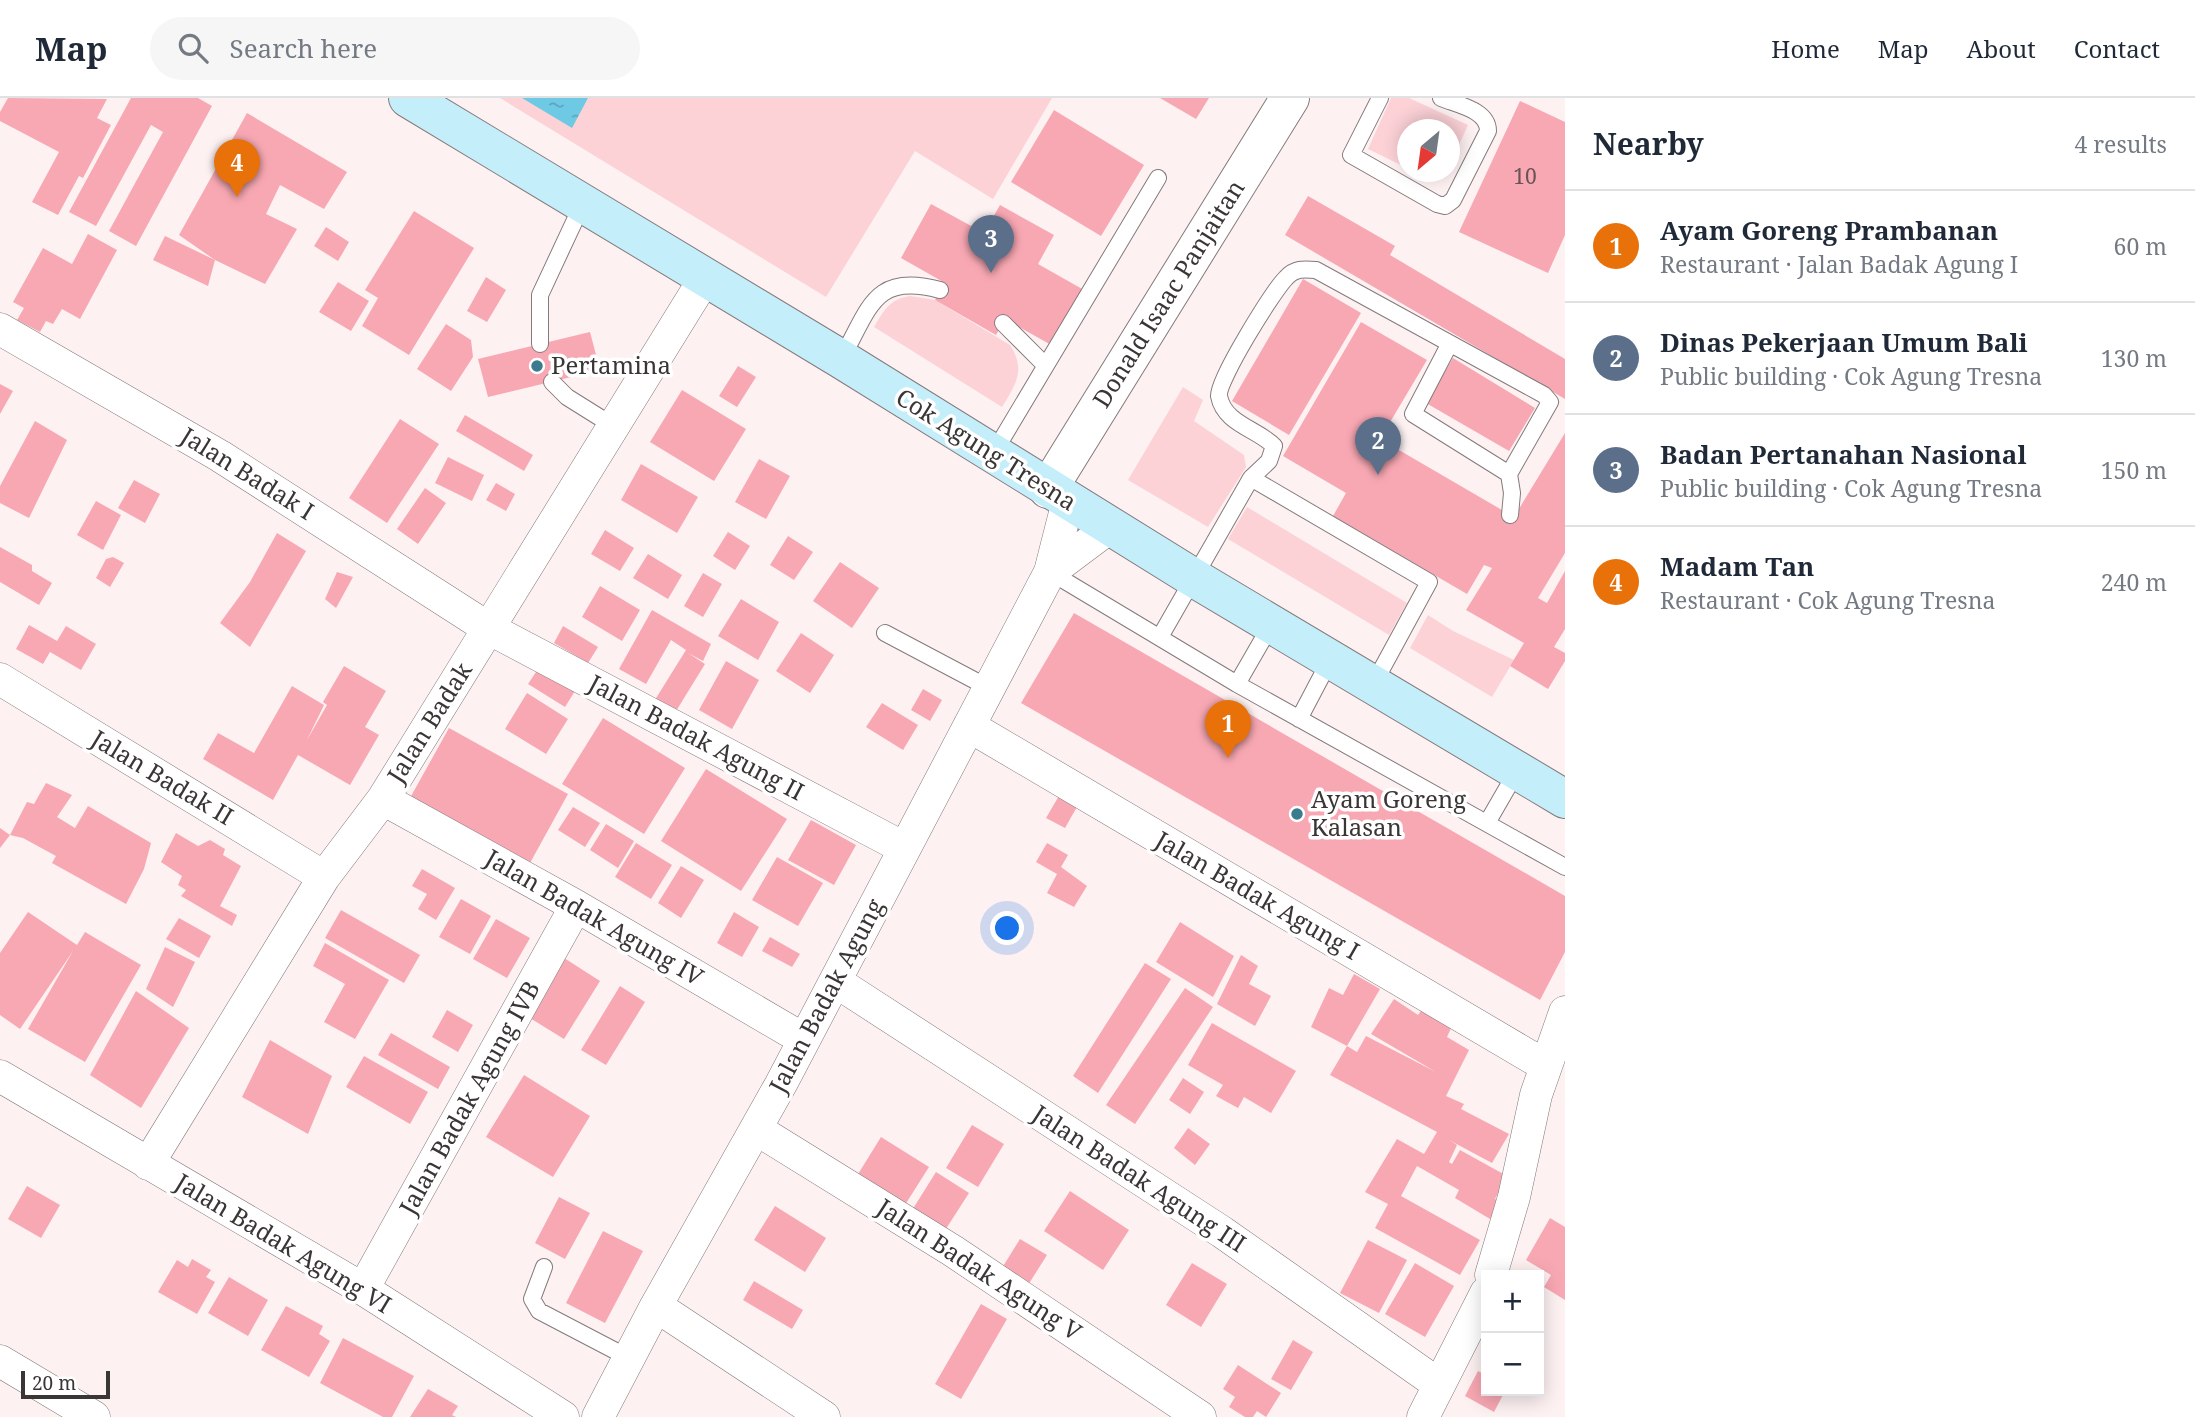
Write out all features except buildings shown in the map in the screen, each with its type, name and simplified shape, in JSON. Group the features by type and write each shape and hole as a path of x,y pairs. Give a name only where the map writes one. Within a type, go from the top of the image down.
{"main road":[{"name":"Cok Agung Tresna","path":"408,98 841,359 1194,579 1565,799"}],"street":[{"name":"Donald Isaac Panjaitan","path":"1058,495 1290,98"},
{"name":"Jalan Badak","path":"148,1164 324,877 383,799 705,278"},
{"name":"Jalan Badak I","path":"0,329 220,456 488,628"},
{"name":"Jalan Badak Agung","path":"598,1417 656,1306 756,1129 1050,572 1058,495"},
{"name":"Jalan Badak Agung","path":"1050,572 1110,527"},
{"name":"Jalan Badak Agung II","path":"488,628 904,848"},
{"name":"Jalan Badak II","path":"0,679 324,877"},
{"name":"Jalan Badak Agung I","path":"969,726 1546,1066"},
{"name":"Jalan Badak Agung IV","path":"383,799 576,906 803,1039"},
{"name":"Jalan Badak Agung IVB","path":"363,1289 576,906"},
{"name":"Jalan Badak Agung III","path":"835,981 1222,1232 1438,1384"},
{"path":"1493,1270 1514,1197 1536,1096 1565,1012"},
{"name":"Jalan Badak Agung VI","path":"0,1076 363,1289 563,1417"},
{"name":"Jalan Badak Agung V","path":"756,1129 953,1251 1200,1417"},
{"path":"1423,1417 1481,1302"},
{"path":"656,1306 824,1417"},
{"path":"0,1361 94,1417"}],"lane":[{"path":"1380,98 1351,155 1445,206 1453,200 1488,131 1488,123 1482,116 1441,98"},
{"path":"993,454 1158,178"},
{"path":"540,344 540,295 582,205"},
{"path":"1160,637 1251,478 1269,461 1275,446 1233,419 1219,395 1222,382 1251,329 1286,277 1298,269 1316,270 1544,396 1550,402 1508,474 1510,515"},
{"path":"841,359 876,297 890,287 919,285 940,290"},
{"path":"1003,323 1045,365"},
{"path":"1450,345 1413,414 1508,474"},
{"path":"552,382 567,397 615,427"},
{"path":"1251,478 1429,582 1373,685"},
{"path":"1050,572 1237,684 1565,867"},
{"path":"1237,684 1271,625"},
{"path":"885,634 989,688"},
{"path":"1299,719 1330,660"},
{"path":"1487,823 1517,771"},
{"path":"544,1267 532,1299 538,1311 629,1358"}],"shaded area":[{"path":"500,98 1052,98 993,199 915,151 826,297"},
{"path":"1391,98 1409,98 1455,119 1397,119 1397,163 1368,149"},
{"path":"1460,121 1468,125 1460,143"},
{"path":"910,296 935,300 1010,345 1017,362 1017,377 1002,407 874,327 888,306"},
{"path":"1183,387 1203,400 1194,421 1244,455 1246,467 1208,527 1128,480"},
{"path":"1247,507 1407,603 1389,635 1228,539"},
{"path":"1428,615 1453,631 1514,660 1492,697 1410,648"}],"water":[{"path":"522,98 588,98 572,128"}],"place":[{"name":"Madam Tan","path":"237,197"},
{"name":"Badan Pertanahan Nasional","path":"991,273"},
{"name":"Pertamina","path":"537,366"},
{"name":"Dinas Pekerjaan Umum Bali","path":"1378,475"},
{"name":"Ayam Goreng Prambanan","path":"1228,758"},
{"name":"Ayam Goreng Kalasan","path":"1297,814"}]}
